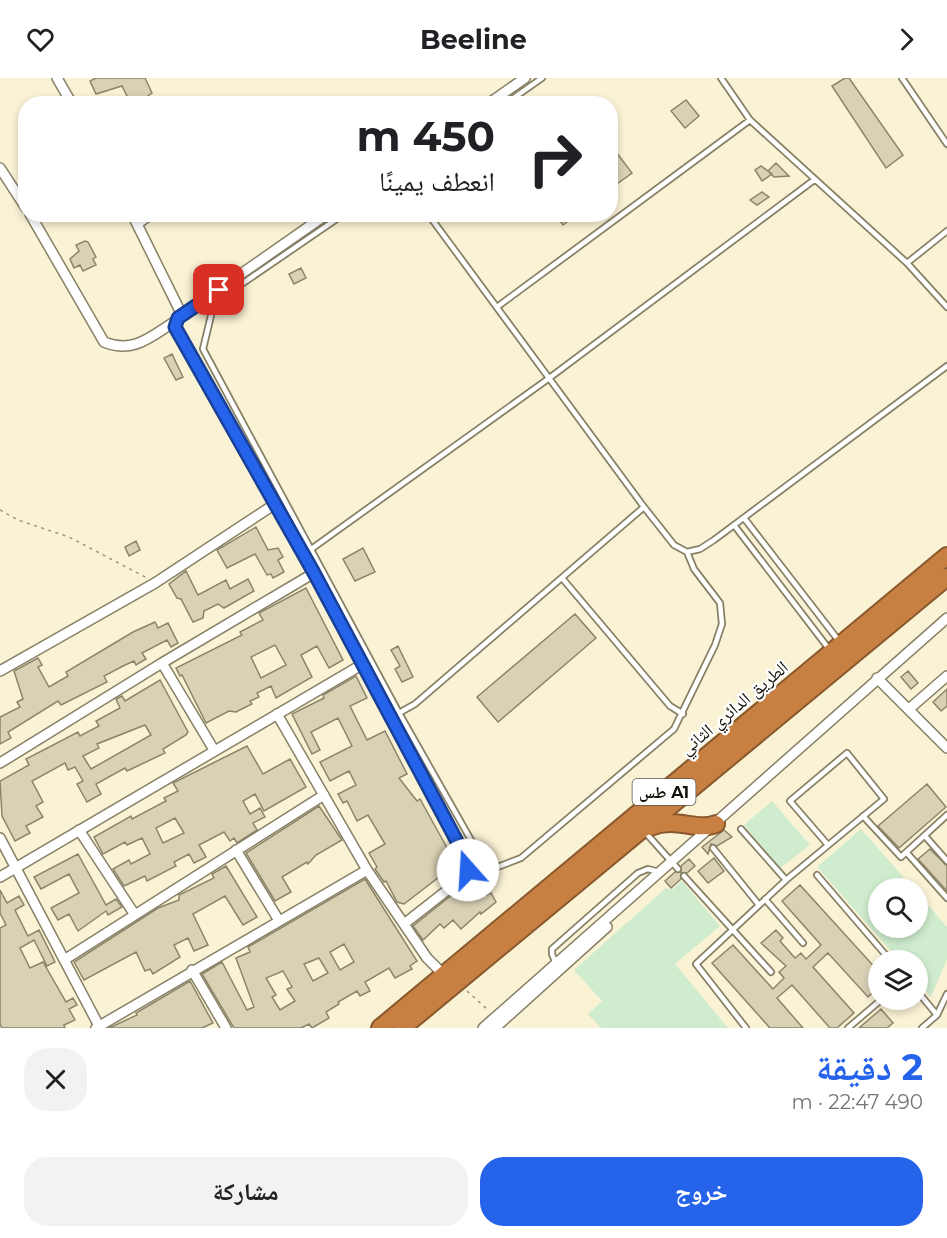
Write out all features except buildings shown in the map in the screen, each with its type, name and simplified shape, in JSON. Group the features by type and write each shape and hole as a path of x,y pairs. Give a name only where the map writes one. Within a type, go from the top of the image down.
{"highway":[{"name":"الطريق الدائري الثاني","path":"402,1028 451,979 836,648 947,556"},
{"name":"الطريق الدائري الثاني","path":"380,1028 451,979 644,830 947,577"},
{"path":"644,830 668,822 701,827 716,824"}],"street":[{"path":"57,78 67,96"},
{"path":"499,96 525,78"},
{"path":"0,168 18,196"},
{"path":"35,222 104,342 120,349 139,343 174,322 316,222"},
{"path":"136,222 182,315"},
{"path":"174,322 314,573 468,862 464,877 404,924"},
{"path":"0,671 155,583 275,504"},
{"path":"0,763 314,573"},
{"path":"483,1028 498,1025 877,678 947,618"},
{"path":"162,663 213,750"},
{"path":"0,877 363,664"},
{"path":"909,709 947,676"},
{"path":"877,678 947,748"},
{"path":"277,714 367,870 427,958 451,979"},
{"path":"64,960 324,795"},
{"path":"79,830 135,915"},
{"path":"0,837 97,1027 367,870"},
{"path":"236,850 278,920"},
{"path":"498,1025 556,964 659,872 674,866"},
{"path":"192,970 226,1028"}],"lane":[{"path":"516,96 542,78"},
{"path":"721,78 750,120 907,263 947,308"},
{"path":"902,78 947,144"},
{"path":"618,218 750,120"},
{"path":"310,550 548,379 814,180"},
{"path":"332,222 214,303 203,349 399,713 484,863 495,868 521,858 666,737 683,714 715,645 722,624 722,611 720,603 694,569 687,552 674,545 644,507 434,222"},
{"path":"497,307 612,222"},
{"path":"907,263 947,231"},
{"path":"687,552 700,549 744,518 947,366"},
{"path":"399,713 415,704 644,507"},
{"path":"744,518 836,648"},
{"path":"734,525 836,648"},
{"path":"562,578 670,706 683,714"},
{"path":"746,1028 695,966 732,928 786,880 885,798 845,754 790,801 828,845"},
{"path":"863,816 898,856 903,857 947,815"},
{"path":"741,829 786,880"},
{"path":"644,830 674,866"},
{"path":"925,836 947,861"},
{"path":"713,848 759,904"},
{"path":"907,853 947,898"},
{"path":"817,874 882,950"},
{"path":"684,876 771,972"},
{"path":"765,899 803,944"},
{"path":"922,1028 937,1015 947,994"},
{"path":"928,1004 937,1015"},
{"path":"848,1028 869,1010"}],"path":[{"path":"0,510 18,520 69,537 155,583"},
{"path":"451,979 498,1025"}],"green space":[{"path":"772,801 810,845 780,868 744,825"},
{"path":"861,829 904,878 868,878 868,925 817,867"},
{"path":"682,881 720,926 675,964 728,1028 601,1028 588,1014 602,1001 574,970 666,888 672,890"},
{"path":"928,905 947,927 947,959 931,997 928,994 928,950 890,950 880,938 928,938"}],"route":[{"path":"219,290 178,318 174,322 175,327 314,573 468,862 468,870"}]}
